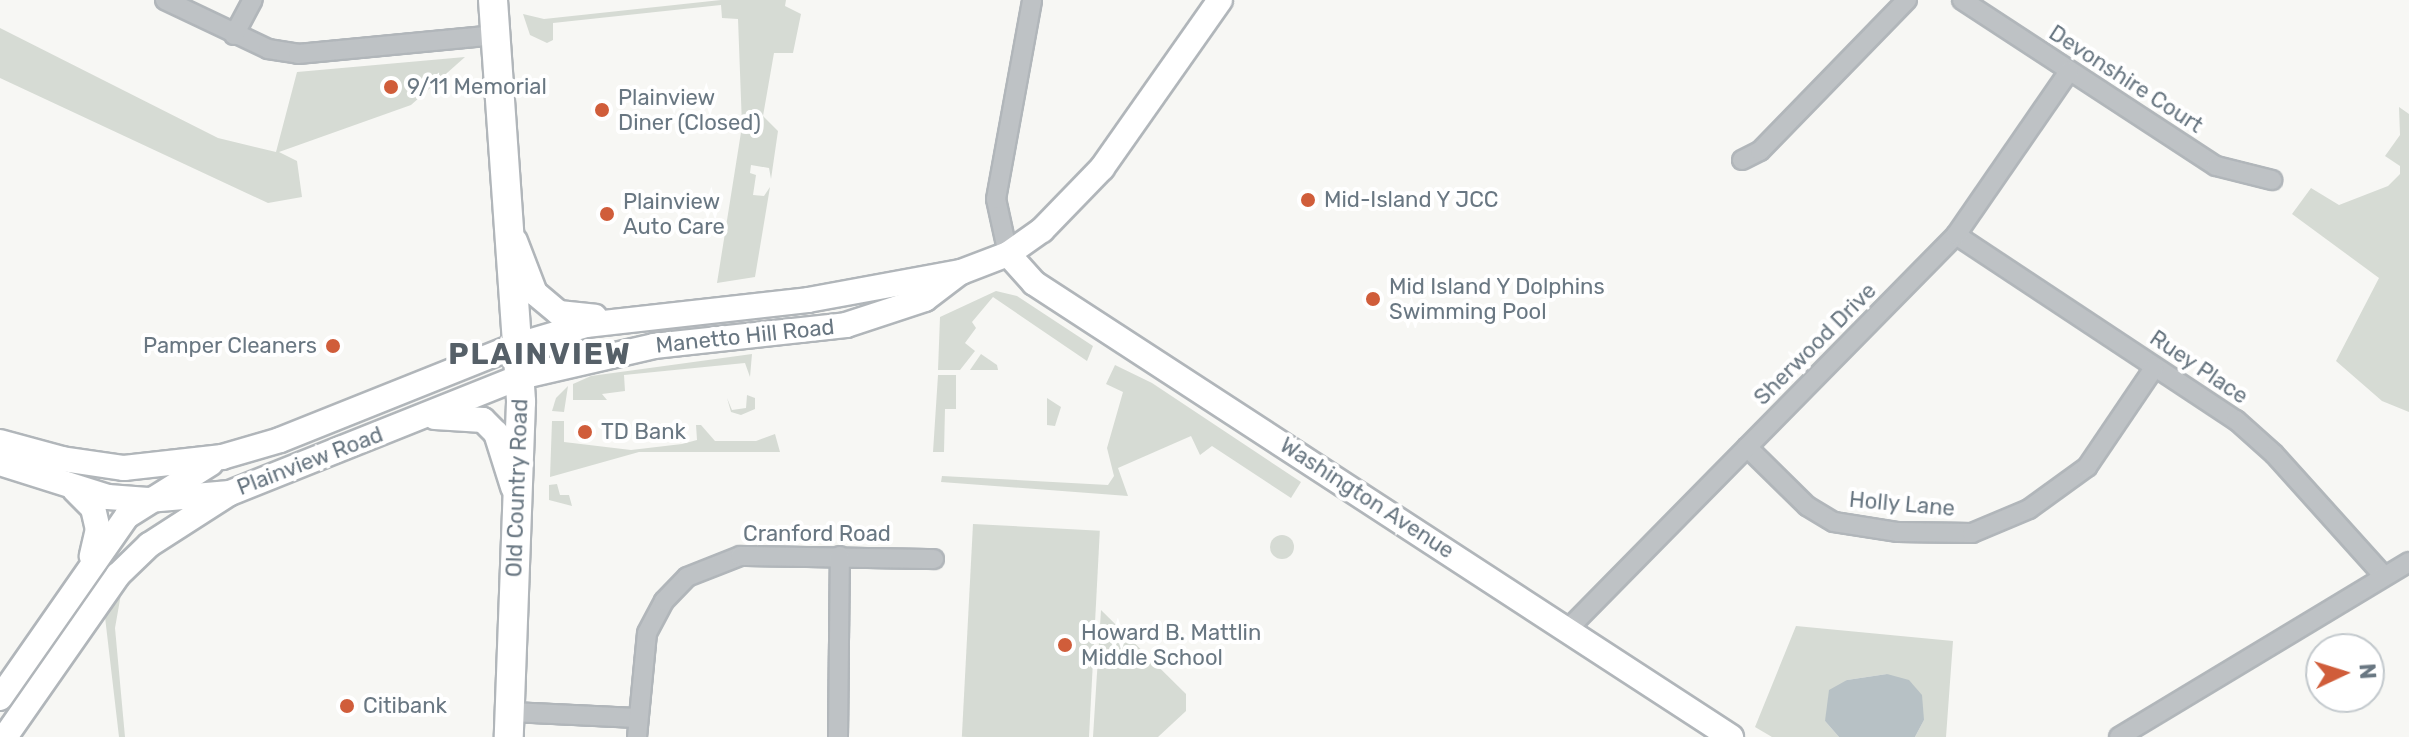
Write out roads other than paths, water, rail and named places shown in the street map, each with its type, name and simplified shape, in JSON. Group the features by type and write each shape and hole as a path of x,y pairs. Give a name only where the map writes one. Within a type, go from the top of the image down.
{"main road":[{"name":"Old Country Road","path":"493,0 520,377 510,724"},
{"name":"Manetto Hill Road","path":"518,345 621,319 763,304 961,272 1008,254 1042,230 1102,168 1220,0"},
{"path":"508,223 535,293 559,313 621,319"},
{"name":"Washington Avenue","path":"1008,254 1034,283 1731,737"},
{"name":"Manetto Hill Road","path":"520,377 654,346 846,325 925,299 961,272"},
{"path":"763,304 766,336"},
{"name":"Plainview Road","path":"0,442 62,459 124,468 222,457 280,440 518,345"},
{"name":"Plainview Road","path":"0,463 75,490 148,500 230,493 520,377"},
{"path":"417,419 483,420 496,433 517,498"},
{"path":"280,440 291,471"},
{"path":"0,698 127,516 148,500 222,457"},
{"path":"5,737 118,575 145,523 148,500 124,468"},
{"path":"75,490 93,508 98,529 87,570"},
{"path":"118,575 149,545 230,493"}],"street":[{"path":"165,0 234,35 298,54 496,35"},
{"path":"234,35 253,0"},
{"path":"1008,254 997,215 998,183 1032,0"},
{"path":"1742,160 1760,151 1907,0"},
{"name":"Devonshire Court","path":"1962,0 2216,166 2272,180"},
{"name":"Sherwood Drive","path":"1568,629 1956,235 2069,71"},
{"name":"Ruey Place","path":"1956,235 2255,436 2384,576"},
{"name":"Holly Lane","path":"1747,447 1807,506 1834,522 1898,532 1972,533 2029,509 2087,467 2154,368"},
{"name":"Cranford Road","path":"638,728 647,633 664,601 687,577 740,556 934,559"},
{"path":"838,737 840,556"},
{"path":"2119,737 2409,562"},
{"path":"2148,721 2159,737"},
{"path":"510,724 638,728"}],"place":[{"name":"9/11 Memorial","path":"391,87"},
{"name":"Plainview Diner (Closed)","path":"602,110"},
{"name":"Mid-Island Y JCC","path":"1308,200"},
{"name":"Plainview Auto Care","path":"607,214"},
{"name":"Mid Island Y Dolphins Swimming Pool","path":"1373,299"},
{"name":"Pamper Cleaners","path":"333,346"},
{"name":"TD Bank","path":"585,432"},
{"name":"Howard B. Mattlin Middle School","path":"1065,645"},
{"name":"Citibank","path":"347,706"}],"district":[{"name":"PLAINVIEW","path":"540,354"}]}
